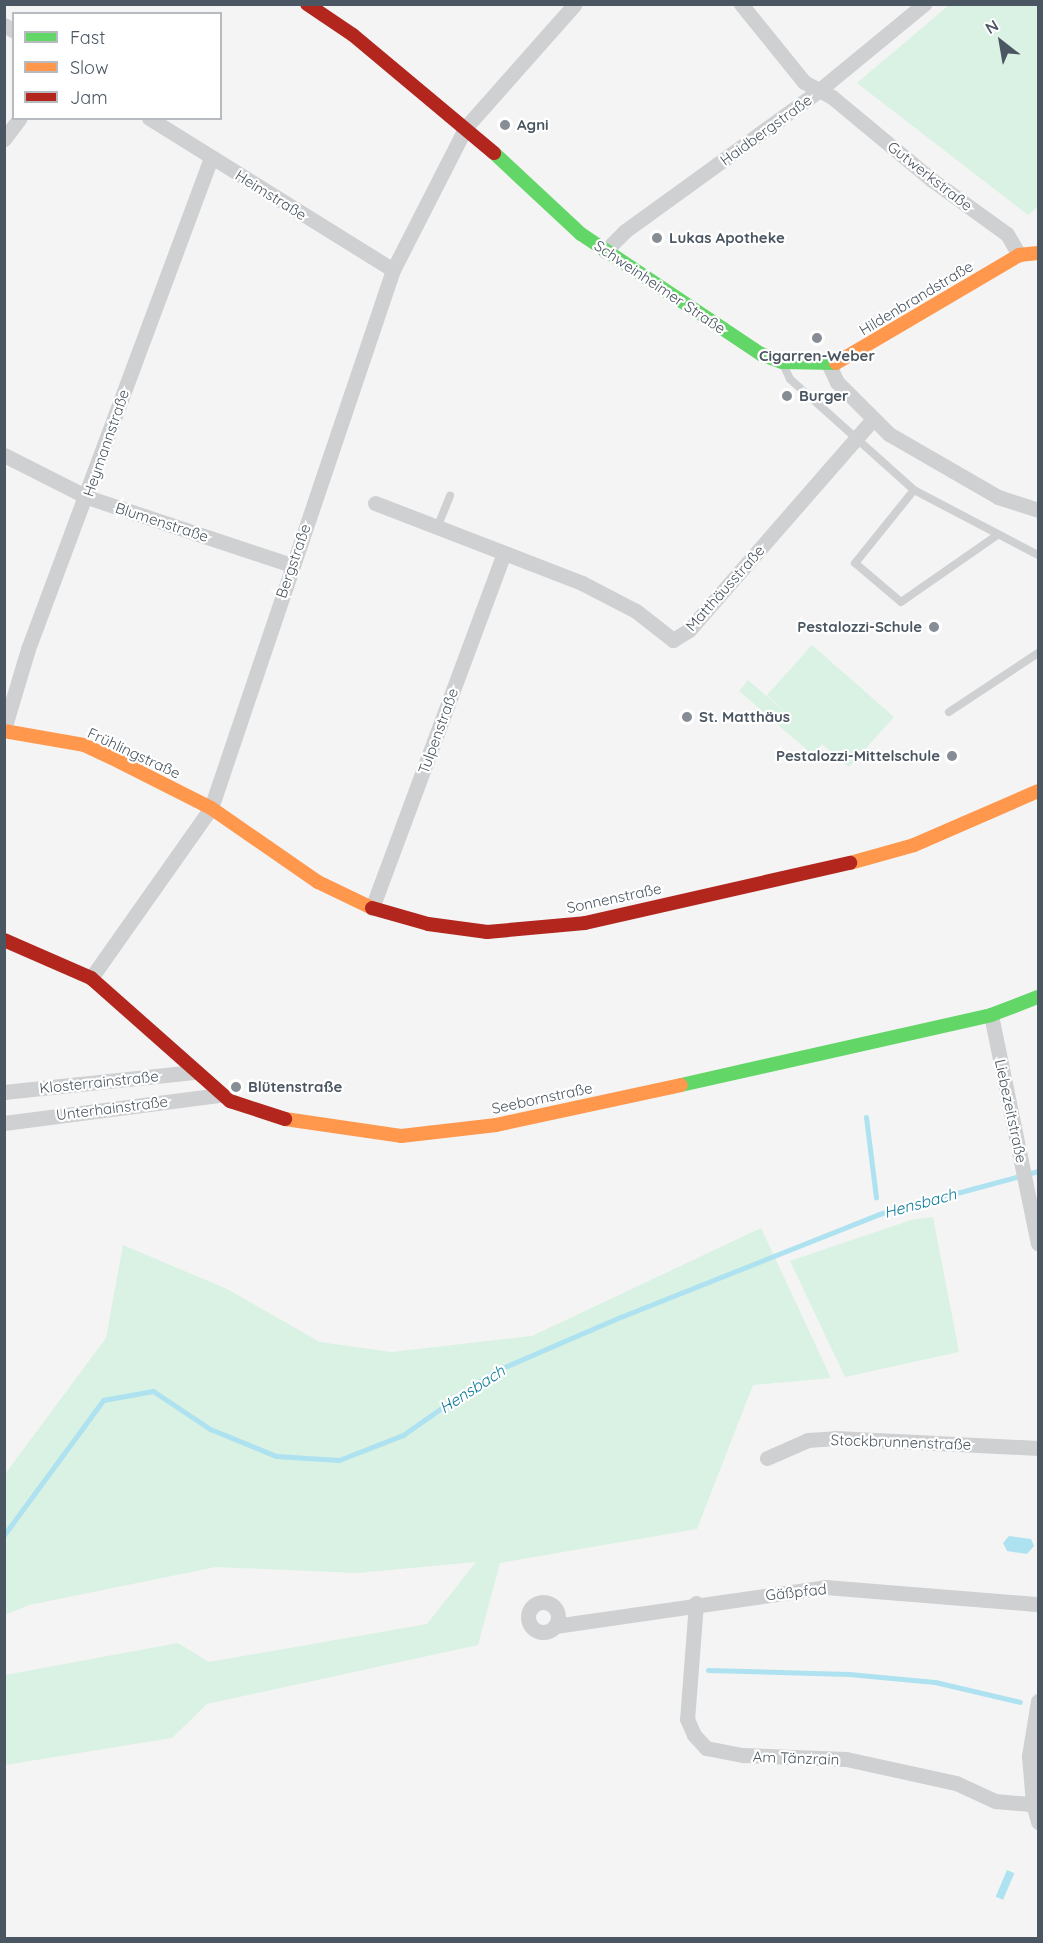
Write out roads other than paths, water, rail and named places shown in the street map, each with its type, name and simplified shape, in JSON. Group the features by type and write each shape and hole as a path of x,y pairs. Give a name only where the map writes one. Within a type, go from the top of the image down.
{"street":[{"name":"Schweinheimer Straße","path":"308,4 353,34 466,127 605,251 761,354 782,362 829,365"},
{"name":"Bergstraße","path":"91,978 211,808 291,565 393,270 466,127 575,4"},
{"path":"741,4 817,92"},
{"name":"Haidbergstraße","path":"605,251 625,231 817,92 924,4"},
{"name":"Gutwerkstraße","path":"817,92 832,97 932,180 1007,234 1019,255"},
{"path":"4,139 18,120"},
{"name":"Heimstraße","path":"152,120 393,270"},
{"name":"Heymannstraße","path":"4,730 28,649 87,497 211,158"},
{"path":"1019,255 1038,253"},
{"name":"Hildenbrandstraße","path":"829,365 847,360 1019,255"},
{"path":"829,365 837,382 873,419 904,444 998,497 1038,510"},
{"name":"Matthäusstraße","path":"375,503 600,592 636,610 674,640 696,621 873,419"},
{"name":"Blumenstraße","path":"4,455 87,497 291,565"},
{"name":"Tulpenstraße","path":"372,908 504,555"},
{"name":"Frühlingstraße","path":"4,730 84,746 211,808"},
{"name":"Sonnenstraße","path":"211,808 318,882 372,908 428,924 487,932 585,923 914,845 1038,791"},
{"path":"4,940 91,978"},
{"name":"Seebornstraße","path":"91,978 220,1095 258,1111 331,1127 392,1135 435,1133 531,1118 991,1015 1038,997"},
{"name":"Liebezeitstraße","path":"991,1015 1030,1194 1038,1243"},
{"name":"Klosterrainstraße","path":"4,1092 195,1072"},
{"name":"Unterhainstraße","path":"4,1123 220,1095"},
{"name":"Stockbrunnenstraße","path":"767,1458 808,1440 835,1438 1038,1448"},
{"name":"Gäßpfad","path":"555,1626 696,1603 825,1587 1038,1604"},
{"name":"Am Tänzrain","path":"696,1603 687,1719 694,1735 706,1748 753,1756 846,1759 956,1783 995,1801 1033,1804"},
{"path":"1038,1701 1029,1756 1033,1804 1038,1822"}],"lane":[{"path":"782,362 790,379 914,490 996,536 1038,555"},
{"path":"914,490 855,563 900,602 996,536"},
{"path":"437,528 450,495"},
{"path":"949,712 1038,652"}],"water":[{"path":"1009,1536 1031,1539 1034,1546 1027,1554 1007,1551 1003,1543"},
{"path":"1007,1870 1014,1873 1003,1900 996,1897"}],"waterway":[{"path":"866,1117 876,1197"},
{"name":"Hensbach","path":"4,1535 103,1400 153,1391 210,1429 276,1456 339,1460 403,1435 493,1372 618,1318 879,1214 1038,1171"},
{"path":"708,1670 849,1674 935,1682 1020,1702"}],"place":[{"name":"Agni","path":"505,125"},
{"name":"Lukas Apotheke","path":"657,238"},
{"name":"Cigarren-Weber","path":"817,338"},
{"name":"Burger","path":"787,396"},
{"name":"Pestalozzi-Schule","path":"934,627"},
{"name":"St. Matthäus","path":"687,717"},
{"name":"Pestalozzi-Mittelschule","path":"952,756"},
{"name":"Blütenstraße","path":"236,1087"}]}
